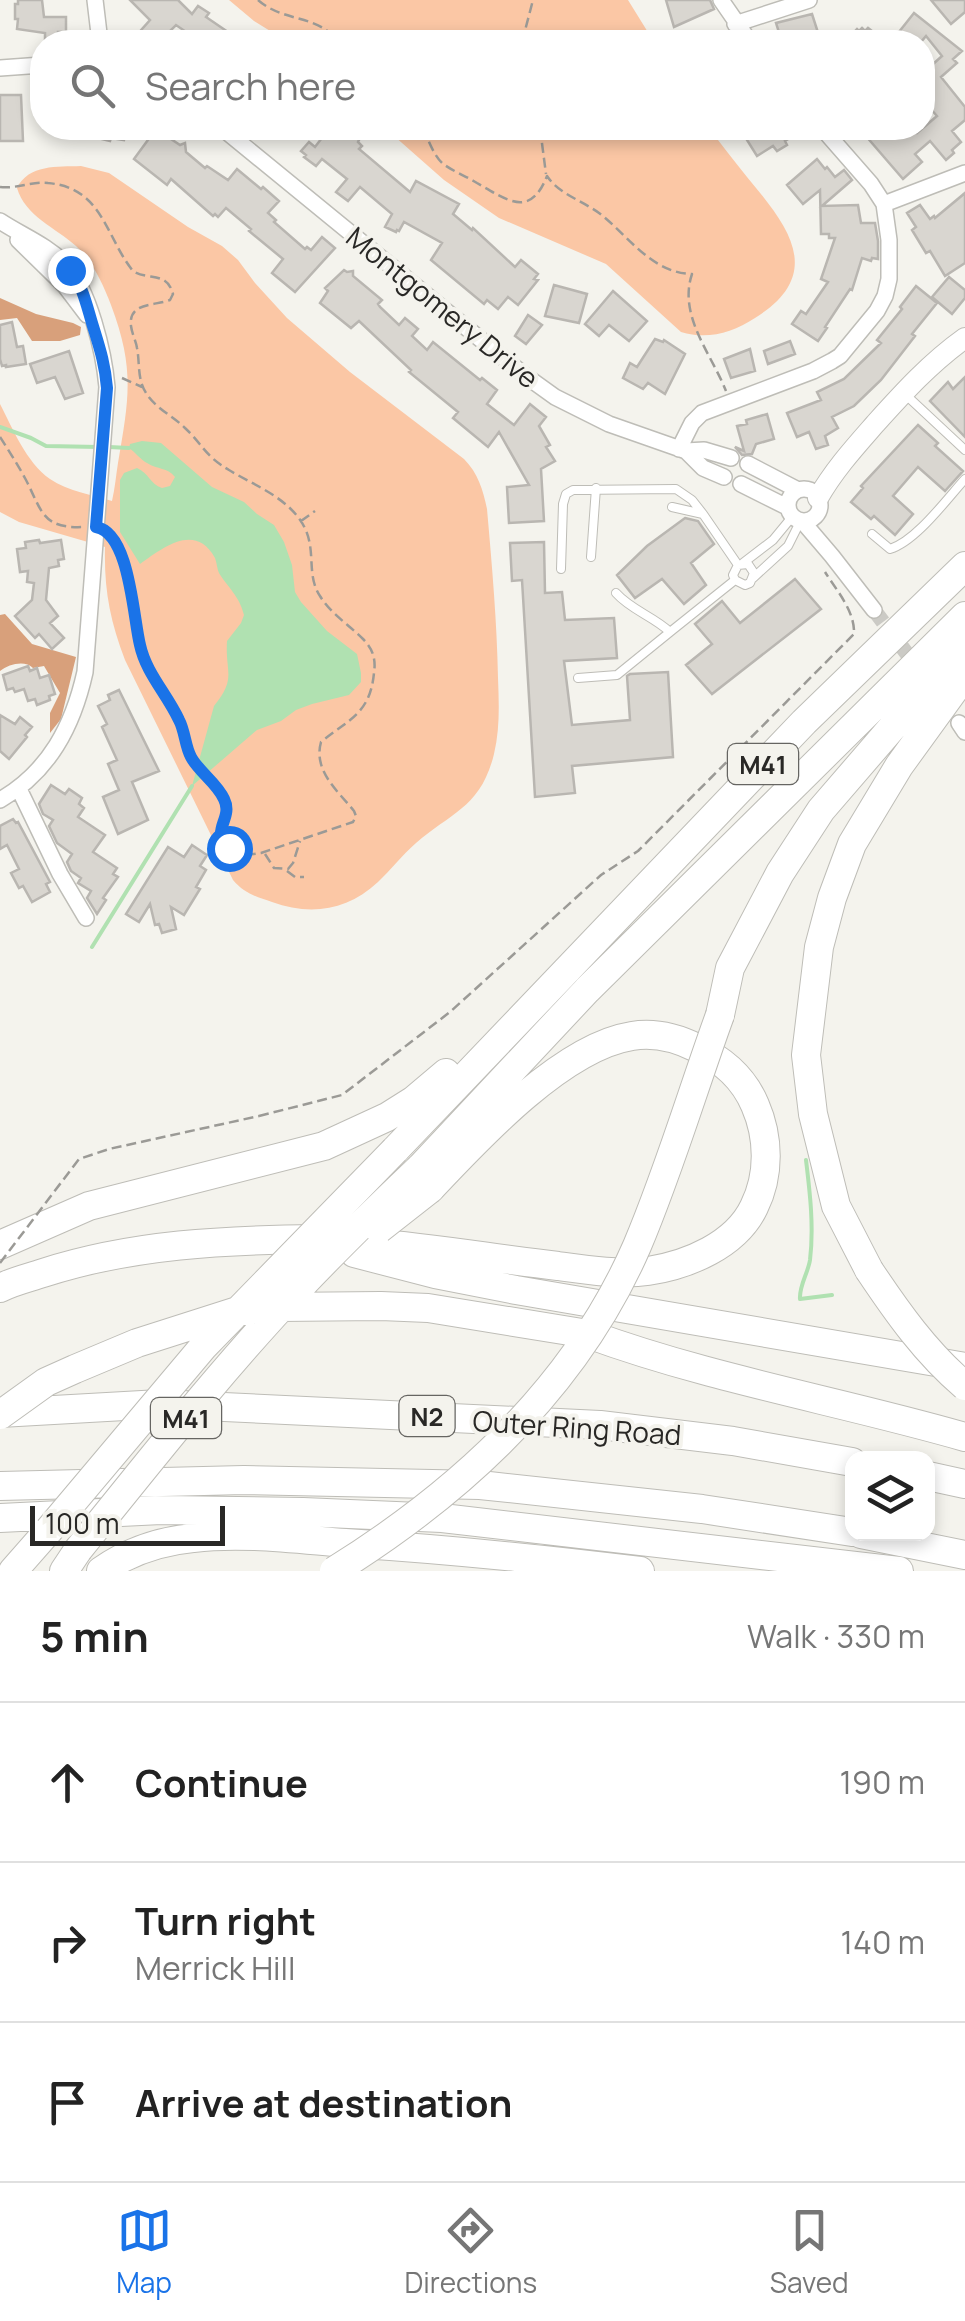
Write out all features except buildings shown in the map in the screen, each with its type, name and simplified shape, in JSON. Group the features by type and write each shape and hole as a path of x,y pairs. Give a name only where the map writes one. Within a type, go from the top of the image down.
{"highway":[{"name":"M41","path":"15,1571 203,1347 804,722 965,566"},
{"name":"M41","path":"71,1561 161,1448 298,1290 425,1178 587,990 965,616"},
{"path":"334,1571 377,1544 471,1470 534,1407 592,1330 636,1247 659,1188 720,1015 730,968 780,873 821,810 965,643"},
{"path":"965,676 899,766 852,844 819,947 806,1055 813,1114 836,1206 870,1270 909,1327 965,1386"},
{"path":"0,1245 89,1206 324,1146 361,1130 414,1100 445,1075 516,1004 568,967"},
{"path":"0,1288 76,1262 140,1249 227,1240 321,1238 583,1269 646,1272 698,1256 737,1231 761,1192 766,1170 765,1142 757,1108 742,1082 721,1062 675,1038 633,1036 595,1049 552,1073 466,1151 425,1178"},
{"path":"321,1238 354,1253 435,1274 965,1367"},
{"path":"0,1414 46,1382 75,1369 137,1342 234,1312 279,1307 381,1306 428,1308 588,1334 749,1384 965,1437"},
{"name":"Outer Ring Road","path":"0,1414 160,1404 600,1425 733,1441 845,1461"},
{"path":"935,1478 965,1484"},
{"path":"0,1486 244,1480 480,1486 702,1510 845,1531"},
{"path":"0,1518 160,1510 442,1518 899,1571"},
{"path":"100,1571 126,1556 170,1541 238,1536 442,1549 640,1571"},
{"path":"896,1541 965,1555"}],"street":[{"path":"95,0 99,30"},
{"path":"721,0 741,30"},
{"path":"736,24 810,0"},
{"path":"0,68 30,66"},
{"name":"Montgomery Drive","path":"237,140 556,396 609,424 683,450 704,450 731,458"},
{"path":"683,450 697,417 813,371 840,356 885,296 890,240 884,204 872,184 833,140"},
{"path":"884,204 965,173"},
{"path":"0,800 19,789 50,756 78,703 85,672 106,374 92,322 65,286 2,222"},
{"path":"803,508 927,367 965,338"},
{"name":"Montgomery Drive","path":"683,450 702,468 724,477"},
{"path":"748,464 803,508 832,556 874,610"},
{"path":"741,484 803,508"},
{"path":"19,789 86,918"}],"lane":[{"path":"903,393 965,450"},
{"path":"872,534 890,550 900,546 965,479"},
{"path":"591,557 596,488"},
{"path":"562,570 564,498 573,490 676,489 692,500 741,564 752,568 753,578"},
{"path":"672,507 703,514"},
{"path":"735,580 734,569 773,540 803,508"},
{"path":"735,580 744,584 788,546 803,508"},
{"path":"578,678 618,675 735,580"},
{"path":"616,593 670,632"}],"path":[{"path":"258,0 274,12 326,30"},
{"path":"525,30 533,0"},
{"path":"429,140 440,160 505,199 521,203 531,200 540,192 547,176"},
{"path":"542,140 547,176 554,186 593,209 640,252 682,274 692,274 688,286 691,317 730,402"},
{"path":"0,187 44,182 80,194 101,214 133,271 161,278 171,286 170,300 139,307 132,316 143,387 152,401 190,433 207,456 274,496 301,521 312,545 317,592 330,610 368,645 375,659 370,696 364,708 318,748 328,779 353,808 355,819 349,825 264,852 246,855 225,846 220,830 226,804 188,753 177,714 144,662 128,576 118,548 107,530 69,527 42,514 0,437"},
{"path":"106,374 143,387"},
{"path":"301,521 315,511"},
{"path":"0,1263 79,1159 342,1095 450,1012 601,874 638,851 847,643 854,634 848,610"},
{"path":"286,870 300,840"},
{"path":"264,852 274,868 304,877"}],"shaded area":[{"path":"229,0 628,0 647,30 269,30"},
{"path":"399,140 718,140 786,231 795,266 790,284 777,301 755,318 719,334 681,332 606,264 499,218 444,180"},
{"path":"81,166 109,173 222,246 287,318 464,459 482,489 487,509 499,697 497,735 488,772 464,807 416,843 366,892 341,905 314,909 286,906 251,894 233,880 125,660 109,605 105,547 19,522 0,512 0,404 41,472 64,487 112,501 128,384 119,327 105,289 88,259 34,214 17,188 36,171"},
{"path":"0,298 36,314 73,323 81,327 80,335 60,341 32,341 17,318 0,320"},
{"path":"161,443 212,487 244,502 274,525 292,565 295,592 327,631 357,654 361,673 361,682 349,695 296,710 257,730 192,786 214,706 228,682 227,641 244,615 207,547 189,540 179,542 140,564 120,532 120,480 124,473 137,468 162,488 170,486 175,477 145,462 129,448 130,444"},
{"path":"5,614 32,644 76,657 61,719 50,733 50,713 60,693 44,666 17,664 0,671 0,615"}],"waterway":[{"path":"0,427 46,446 99,447"},
{"path":"109,447 129,448"},
{"path":"92,947 192,786"},
{"path":"806,1160 811,1248 800,1299 832,1295"}],"tunnel":[{"path":"874,610 917,667"}],"route":[{"path":"70,270 87,300 105,368 107,388 96,527 111,535 125,567 144,662 177,714 188,753 226,804 220,834 229,848"}]}
